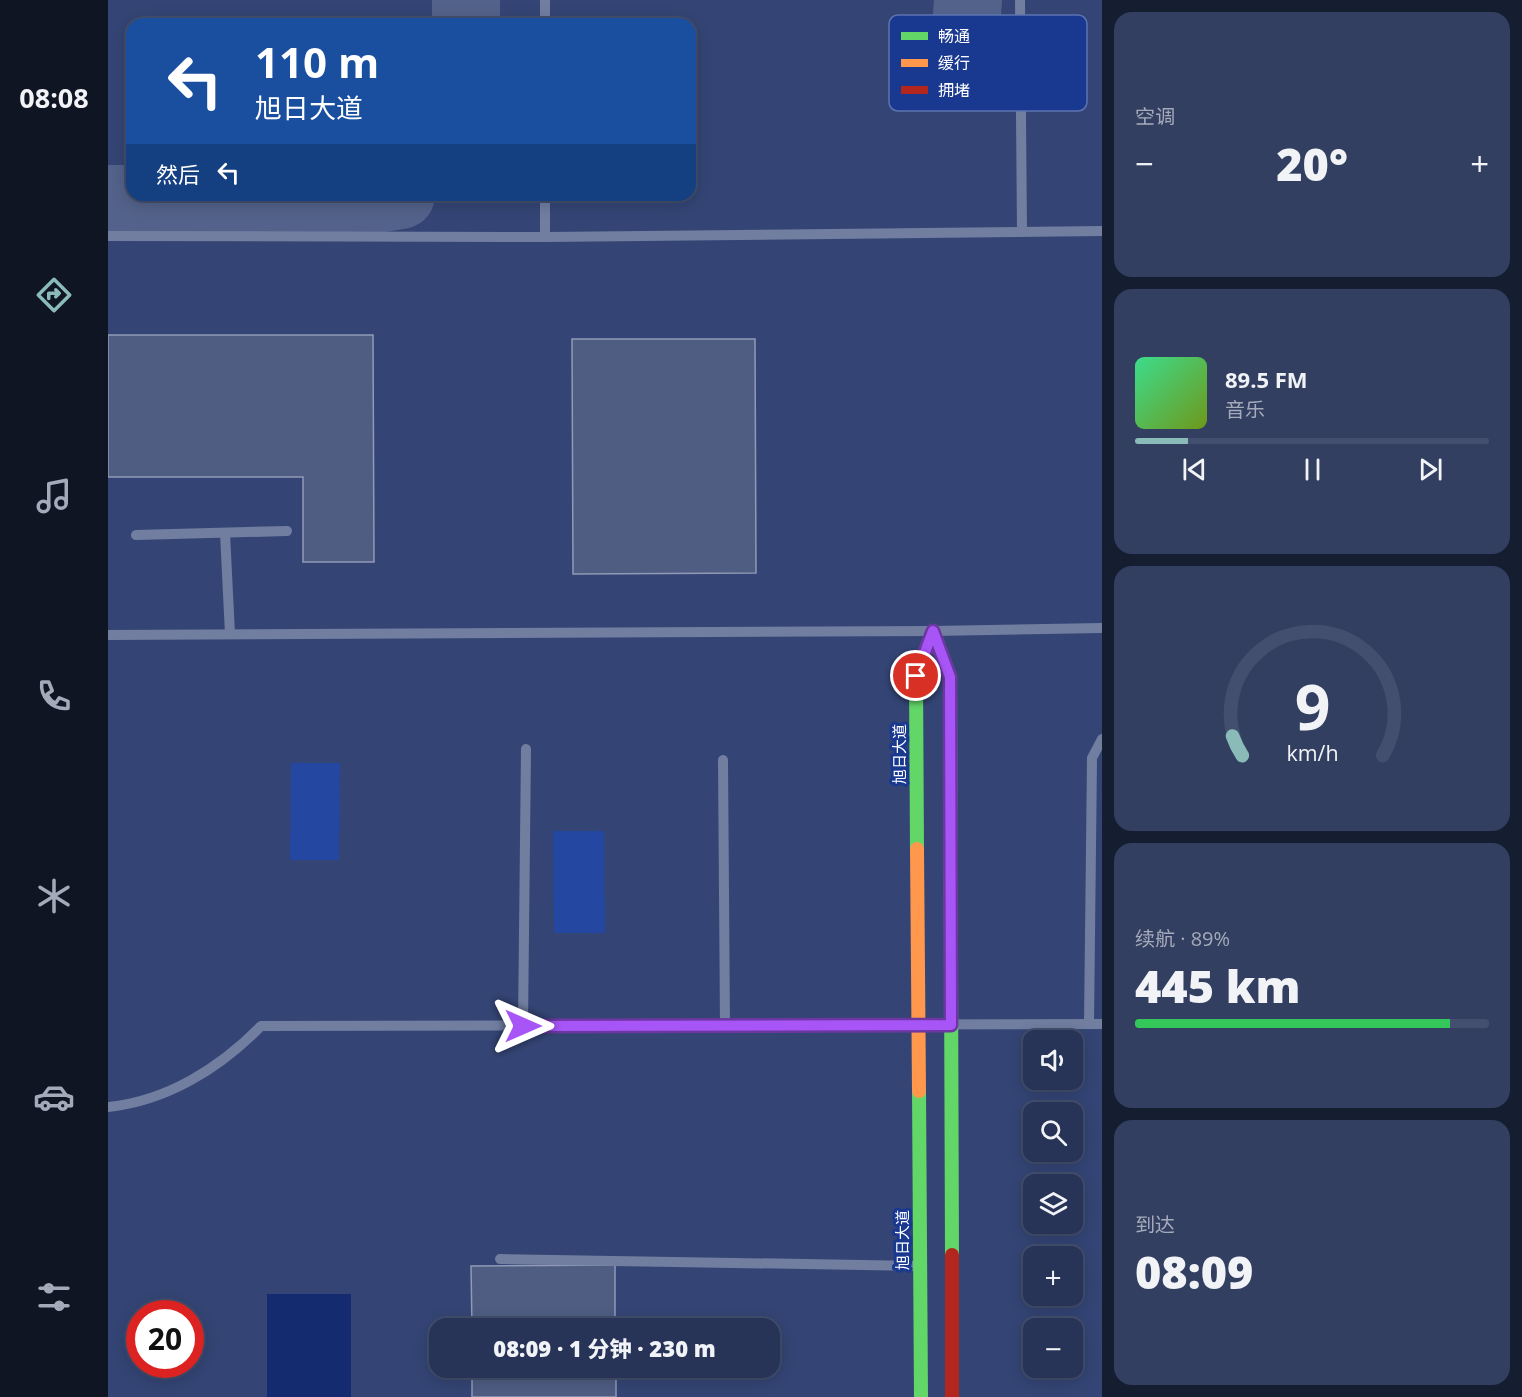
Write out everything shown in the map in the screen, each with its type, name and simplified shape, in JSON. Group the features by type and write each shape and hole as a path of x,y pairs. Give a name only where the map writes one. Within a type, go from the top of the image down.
{"main road":[{"path":"933,631 950,677 952,1397"},
{"name":"旭日大道","path":"921,1397 916,676 933,631"}],"lane":[{"path":"545,0 545,18"},
{"path":"1020,0 1020,15"},
{"path":"1021,111 1022,231"},
{"path":"545,201 545,237"},
{"path":"108,236 545,237 1102,231"},
{"path":"136,535 287,531"},
{"path":"225,533 230,634"},
{"path":"108,635 933,631 1102,628"},
{"path":"1089,1024 1096,893 1092,758 1102,739"},
{"path":"523,1026 526,750"},
{"path":"723,760 725,1025"},
{"path":"108,1107 131,1104 190,1082 238,1050 261,1026 1102,1024"},
{"path":"500,1259 920,1266"}],"shaded area":[{"path":"291,763 340,763 339,860 290,860"},
{"path":"553,831 604,831 605,933 554,933"},
{"path":"267,1294 351,1294 351,1397 267,1397"}],"building":[{"path":"108,335 373,335 374,562 303,562 303,477 108,477"},
{"path":"572,339 755,339 756,573 573,574"},
{"path":"615,1265 615,1318 472,1318 471,1266"},
{"path":"472,1378 616,1378 616,1397 472,1397"}],"taxiway":[{"path":"466,0 466,18"},
{"path":"967,14 968,0"},
{"path":"108,199 126,199"}],"traffic: fast":[{"path":"933,631 950,677 952,1255"},
{"path":"917,849 916,676 933,631"},
{"path":"919,1091 921,1397"}],"traffic: slow":[{"path":"917,849 919,1091"}],"traffic: jam":[{"path":"952,1255 952,1397"}],"route":[{"path":"523,1026 951,1025 950,677 933,631 916,676"}]}
